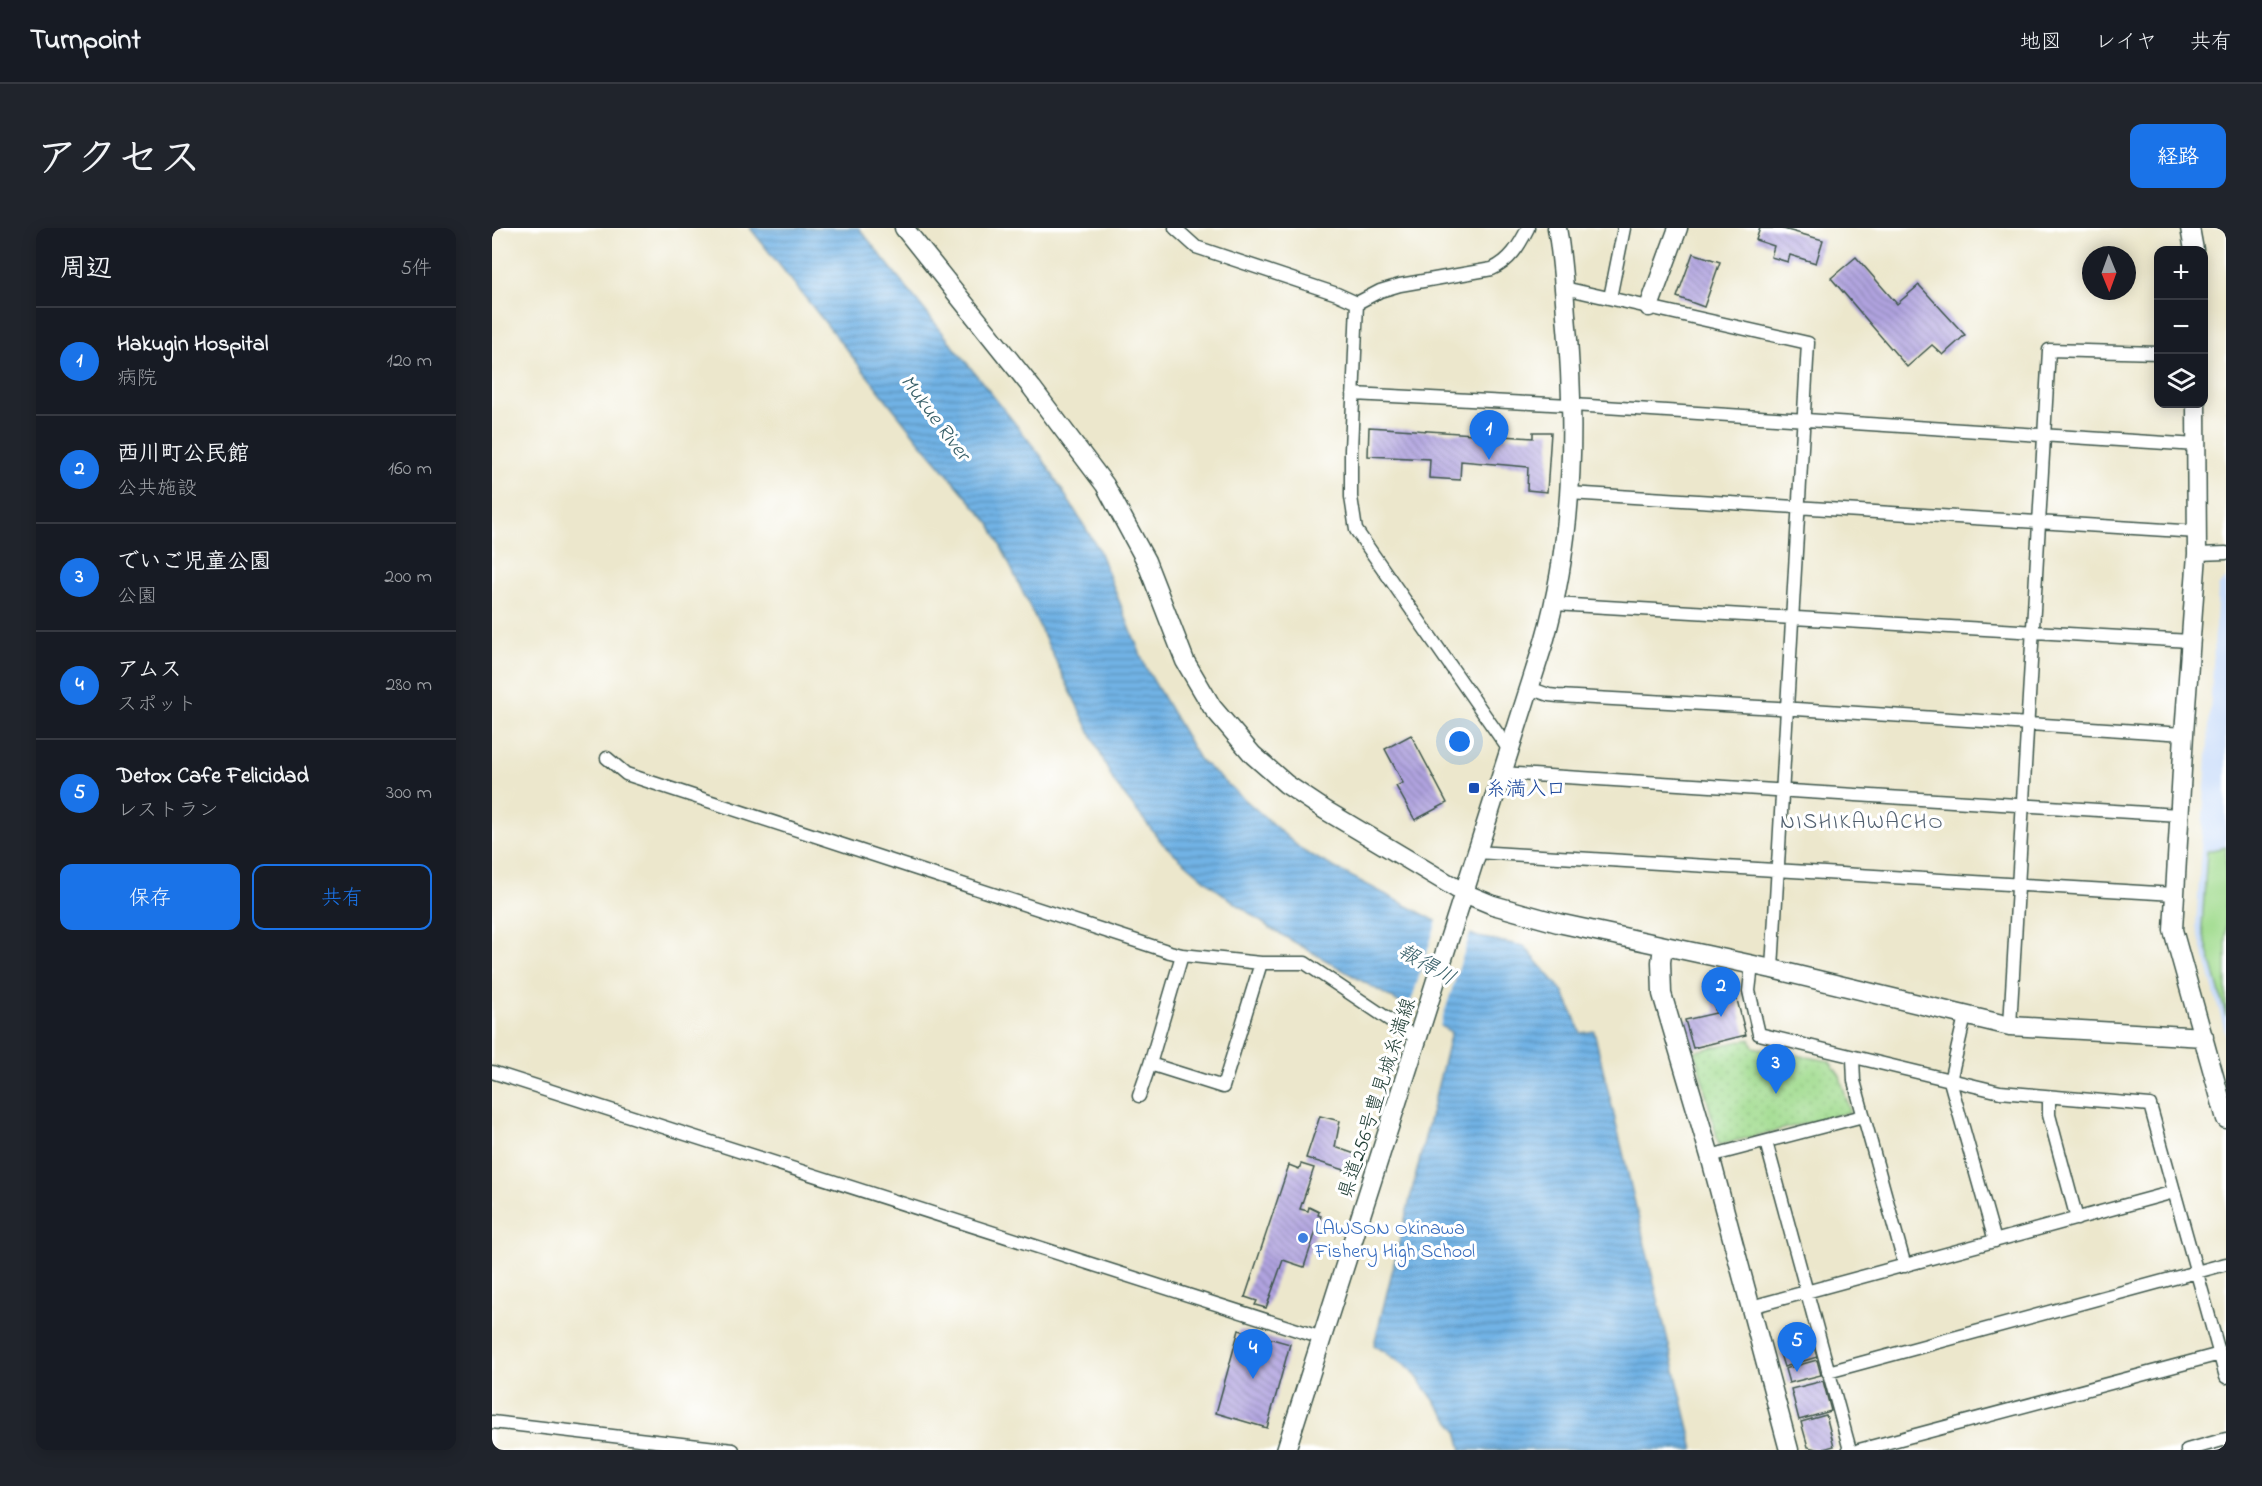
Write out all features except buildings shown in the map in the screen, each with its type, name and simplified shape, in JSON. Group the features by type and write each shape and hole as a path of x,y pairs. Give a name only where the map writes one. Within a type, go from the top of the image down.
{"street":[{"path":"904,228 1106,485 1146,561 1185,661 1219,715 1252,755 1286,784 1464,893 1493,905 2010,1026 2204,1037"},
{"path":"1175,228 1196,247 1337,294 1357,303"},
{"path":"1357,303 1380,291 1400,285 1491,269 1504,264 1521,244 1528,228"},
{"name":"県道256号豊見城糸満線","path":"1287,1450 1554,603 1569,494 1571,405 1564,288 1557,228"},
{"path":"1610,298 1624,228"},
{"path":"1649,307 1678,228"},
{"path":"2190,228 2193,246"},
{"path":"1564,288 1808,343 1772,969"},
{"path":"1357,303 1351,498 1356,530 1509,750"},
{"path":"2010,1026 2049,350 2154,353"},
{"path":"1353,394 1571,405 2197,445"},
{"path":"2196,408 2198,532 2173,930 2226,1119"},
{"path":"1569,494 2198,532"},
{"path":"2197,554 2226,553"},
{"path":"1554,603 2190,641"},
{"path":"1529,688 1558,696 1787,708 2184,734"},
{"path":"607,758 626,774 764,821 1182,955 1261,963 1305,963 1420,1033"},
{"path":"1502,773 2179,815"},
{"path":"1476,852 2174,894"},
{"path":"1663,946 1662,993 1710,1156 1790,1450"},
{"path":"1139,1096 1182,955"},
{"path":"1150,1064 1223,1087 1261,963"},
{"path":"1752,965 1749,992 1759,1034 2000,1092 2150,1105 2226,1377"},
{"path":"1965,1016 1950,1081 1995,1241"},
{"path":"1853,1058 1854,1081 1905,1266"},
{"path":"492,1072 1322,1338"},
{"path":"2049,1097 2049,1115 2077,1219"},
{"path":"1710,1156 1863,1116"},
{"path":"1766,1142 1850,1450"},
{"path":"1751,1307 2174,1192"},
{"path":"1828,1372 2226,1264"},
{"path":"1858,1450 2220,1354"},
{"path":"492,1422 733,1450"},
{"path":"2187,1450 2226,1439"}],"shaded area":[{"path":"2226,579 2226,1036 2196,926 2218,587"}],"green space":[{"path":"2226,847 2226,1016 2202,928 2207,851"},
{"path":"1750,1039 1753,1047 1829,1061 1840,1076 1850,1112 1719,1145 1695,1051"}],"water":[{"path":"750,228 859,228 1041,456 1098,548 1146,668 1199,759 1303,851 1434,920 1478,937 1524,946 1564,993 1581,1033 1594,1031 1694,1450 1462,1450 1457,1431 1411,1369 1374,1345 1451,1032 1270,928 1216,889 1163,844 1114,782 990,524 920,442"}],"pier":[{"path":"1438,918 1471,931 1439,1029 1408,1011"}],"place":[{"name":"Hakugin Hospital","path":"1489,460"},
{"name":"糸満入口","path":"1474,788"},
{"name":"西川町公民館","path":"1721,1017"},
{"name":"でいご児童公園","path":"1776,1094"},
{"name":"LAWSON Okinawa Fishery High School","path":"1303,1238"},
{"name":"Detox Cafe Felicidad","path":"1797,1372"},
{"name":"アムス","path":"1253,1379"}],"district":[{"name":"NISHIKAWACHO","path":"1862,820"}],"water label":[{"name":"Mukue River","path":"936,417"},
{"name":"報得川","path":"1427,964"}]}
